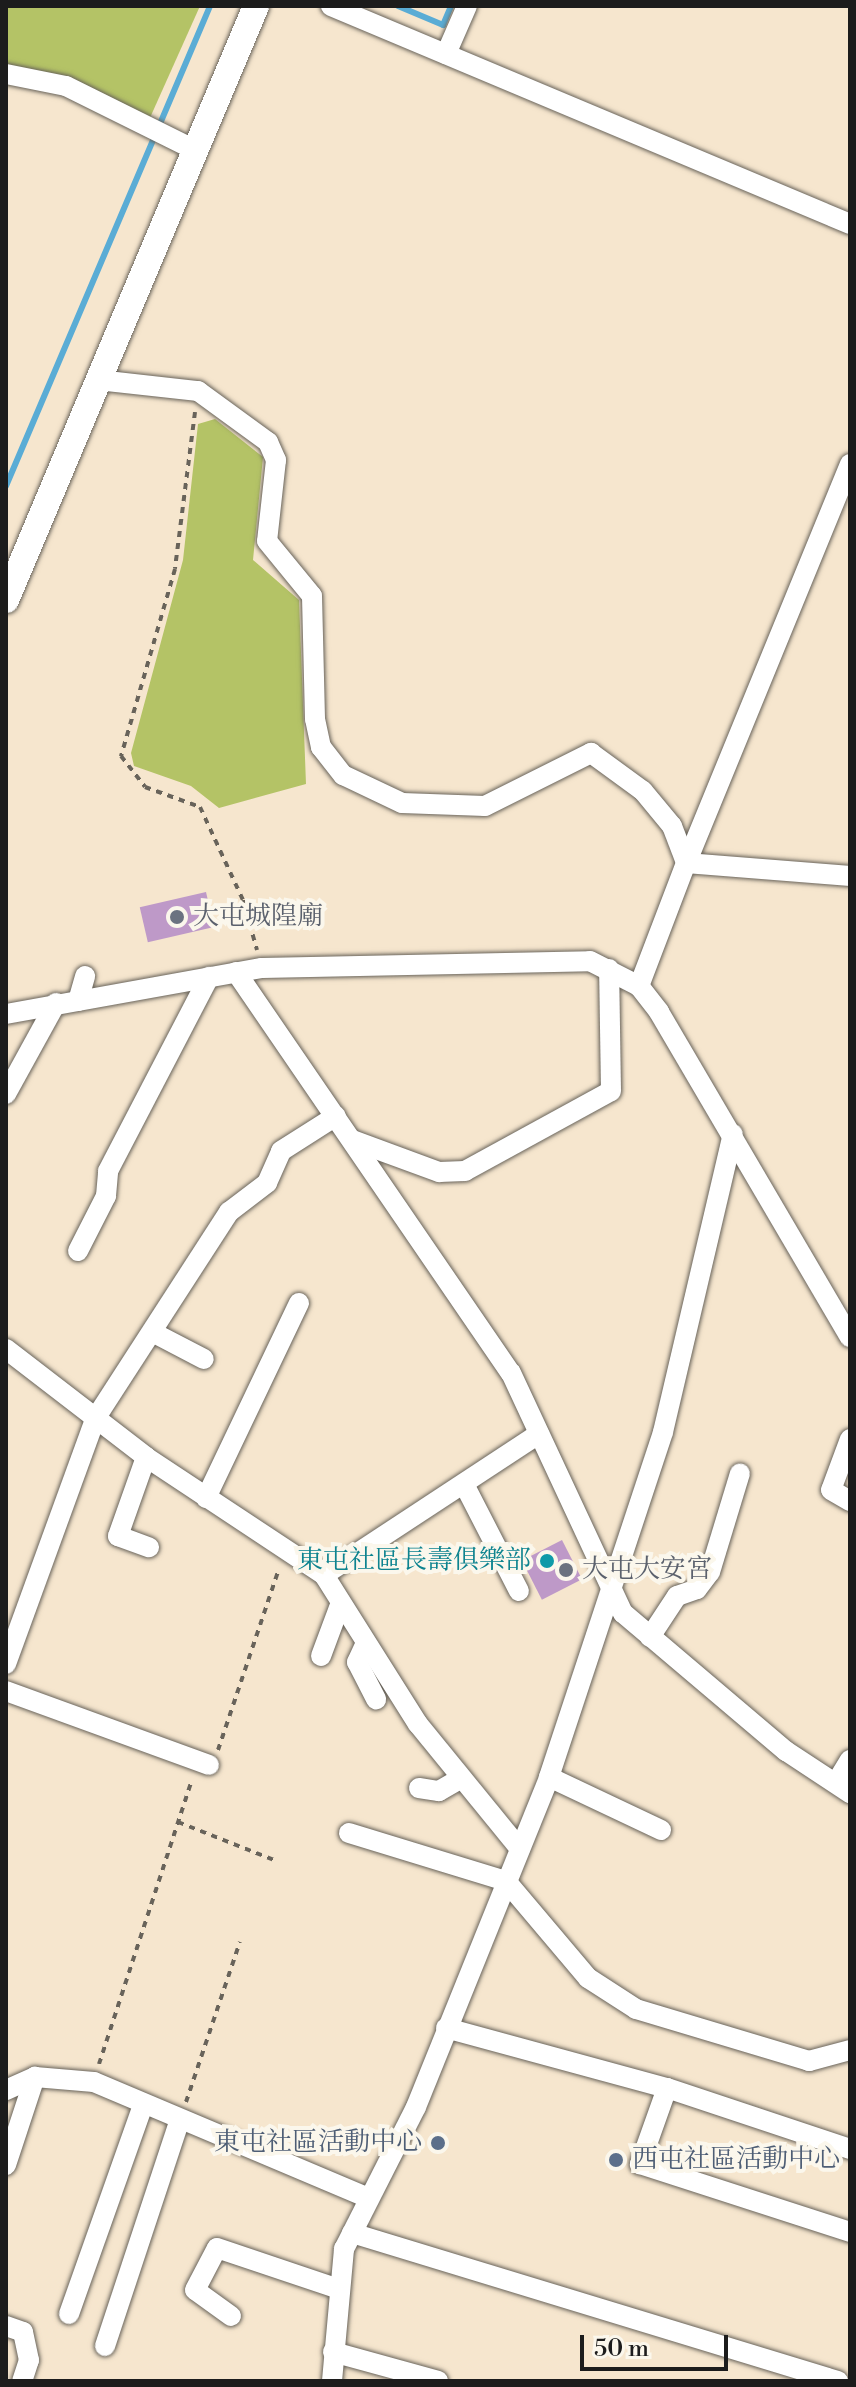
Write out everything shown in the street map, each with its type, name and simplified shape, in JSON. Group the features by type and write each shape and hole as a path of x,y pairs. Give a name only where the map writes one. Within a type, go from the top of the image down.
{"main road":[{"path":"6,600 98,380 185,145 256,6"}],"street":[{"path":"331,6 850,224"},
{"path":"446,54 467,6"},
{"path":"6,74 66,86 185,145"},
{"path":"98,380 198,391 268,442 276,460 267,541 312,596 315,719 321,747 343,775 402,803 485,806 591,753 616,765 658,808 686,863"},
{"path":"639,986 686,863 850,464"},
{"path":"686,863 850,876"},
{"path":"6,1014 262,968 468,959 590,961 639,986 733,1134 850,1337"},
{"path":"352,1140 439,1172 465,1171 611,1091 609,969"},
{"path":"236,972 511,1373 623,1613 843,1788 850,1760"},
{"path":"78,1001 85,976"},
{"path":"78,1251 106,1196 108,1171 209,977"},
{"path":"6,1094 56,1003"},
{"path":"6,1664 95,1419 154,1333 229,1212 267,1183 281,1151 336,1116"},
{"path":"332,2381 339,2289 352,2233 446,2028 549,1777 663,1432 733,1134"},
{"path":"206,1498 299,1303"},
{"path":"154,1333 204,1359"},
{"path":"6,1349 146,1457 324,1575 365,1645 460,1779 520,1849"},
{"path":"324,1575 465,1486 539,1434"},
{"path":"850,1439 831,1490 850,1501"},
{"path":"146,1457 118,1536 149,1547"},
{"path":"650,1637 677,1596 697,1589 710,1572 740,1473"},
{"path":"465,1486 519,1591"},
{"path":"321,1656 340,1605"},
{"path":"365,1645 357,1662 376,1699"},
{"path":"6,1691 209,1765"},
{"path":"549,1777 661,1830"},
{"path":"419,1788 439,1791 460,1779"},
{"path":"349,1833 506,1881 608,1996 809,2061 850,2050"},
{"path":"446,2028 667,2088 850,2149"},
{"path":"6,2165 35,2077"},
{"path":"6,2090 35,2077 94,2082 179,2122 369,2198"},
{"path":"667,2088 640,2164 850,2232"},
{"path":"69,2314 143,2105"},
{"path":"105,2346 179,2122"},
{"path":"352,2233 838,2381"},
{"path":"231,2316 195,2290 217,2248 339,2289"},
{"path":"6,2326 23,2332 29,2360 22,2381"},
{"path":"333,2352 438,2381"}],"path":[{"path":"198,391 175,569 121,756 145,787 200,807 212,824 262,968"},
{"path":"94,2082 193,1776 209,1765 286,1547"},
{"path":"178,1822 274,1860"},
{"path":"179,2122 240,1942"}],"green space":[{"path":"6,6 200,6 149,120 6,70"},
{"path":"215,419 263,457 253,560 299,600 306,784 219,808 191,786 134,766 131,753 183,560 198,424"}],"building":[{"name":"大屯城隍廟","path":"206,892 214,927 148,942 140,907"},
{"path":"562,1540 582,1579 542,1600 522,1560"}],"waterway":[{"path":"6,486 210,6"},
{"path":"398,6 443,25 451,6"}],"place":[{"name":"大屯城隍廟","path":"177,917"},
{"name":"東屯社區長壽俱樂部","path":"547,1561"},
{"name":"大屯大安宮","path":"566,1570"},
{"name":"東屯社區活動中心","path":"438,2143"},
{"name":"西屯社區活動中心","path":"616,2160"}]}
